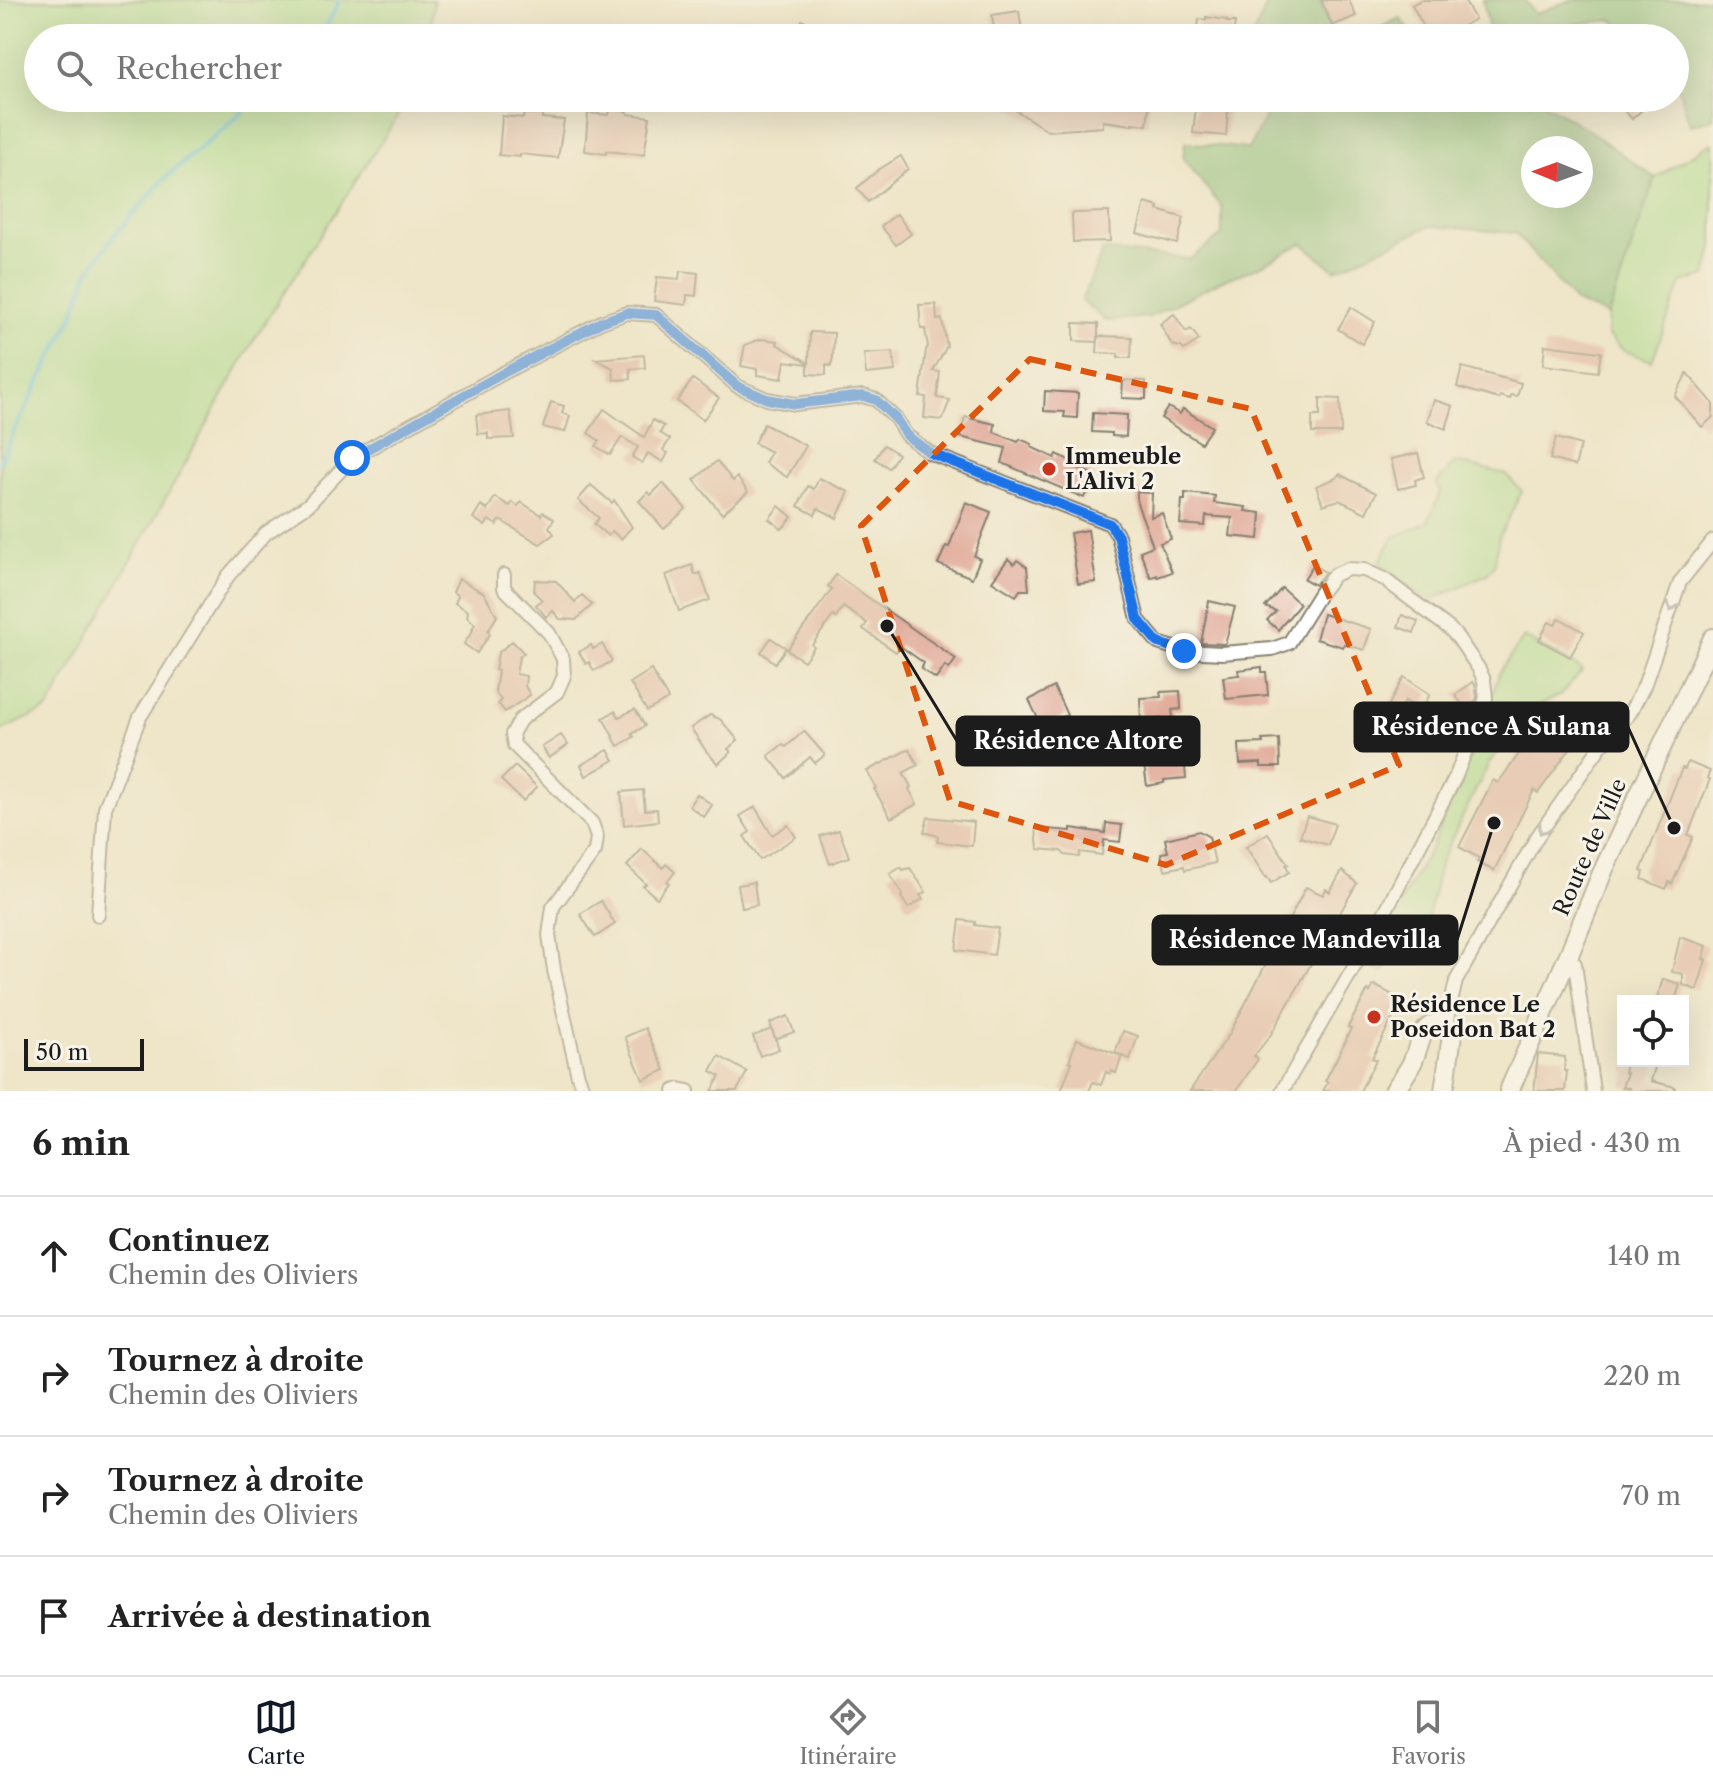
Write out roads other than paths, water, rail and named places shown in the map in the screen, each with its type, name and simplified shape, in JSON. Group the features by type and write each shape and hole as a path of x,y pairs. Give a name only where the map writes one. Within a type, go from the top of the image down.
{"street":[{"path":"98,915 105,808 140,717 228,576 266,533 308,505 352,458 494,378 601,322 627,313 656,315 737,386 767,399 795,404 863,396 876,400 896,419 906,435 930,453 1110,524 1118,536 1138,619 1158,643 1184,651 1222,653 1272,649 1289,643 1334,575 1348,569 1364,570 1384,579 1458,638 1479,669 1486,698 1456,776 1375,931 1282,1091"},
{"path":"1444,1091 1452,1035 1446,1024 1456,981 1537,837 1600,747 1630,713 1644,686 1680,582 1713,541"},
{"path":"504,575 504,588 549,633 563,659 564,676 557,692 520,720 512,734 514,745 592,823 597,837 595,851 553,907 549,935 567,1031 584,1091"},
{"name":"Route de Ville","path":"1512,1084 1603,871 1713,638"},
{"path":"1568,957 1575,964 1593,1091"},
{"path":"1394,1091 1412,1063 1422,1034 1430,1025 1438,1022 1446,1024"},
{"path":"674,1091 688,1091"}],"waterway":[{"path":"327,24 340,0"},
{"path":"0,462 73,316 88,272 116,233 166,177 242,112"}],"place":[{"name":"Immeuble L'Alivi 2","path":"1049,469"},
{"name":"Résidence Altore","path":"887,626"},
{"name":"Résidence Mandevilla","path":"1494,823"},
{"name":"Résidence A Sulana","path":"1674,828"},
{"name":"Résidence Le Poseidon Bat 2","path":"1374,1017"}]}
